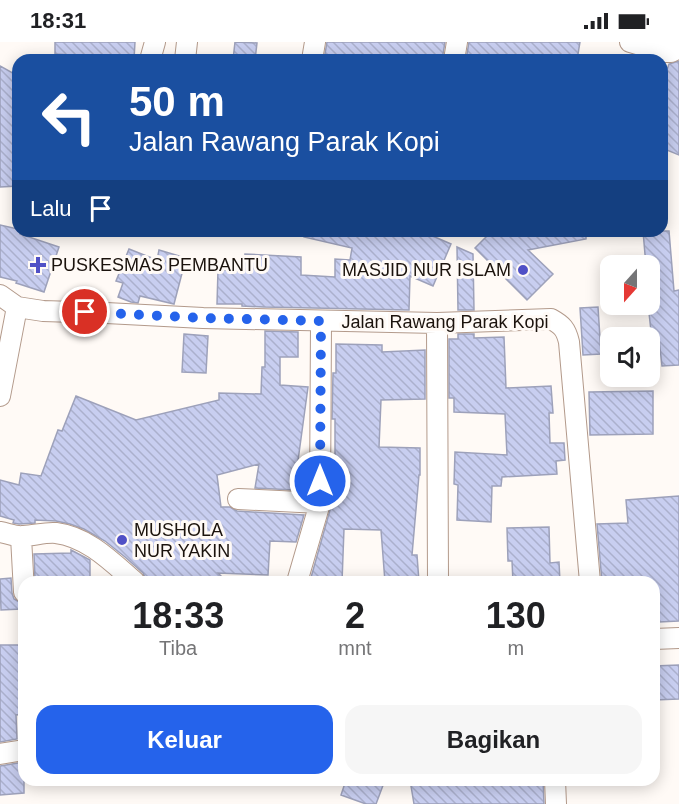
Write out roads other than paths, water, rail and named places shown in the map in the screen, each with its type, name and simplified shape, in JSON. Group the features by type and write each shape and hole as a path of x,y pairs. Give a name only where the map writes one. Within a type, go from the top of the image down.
{"street":[{"path":"630,42 664,52 671,52 679,48"},
{"name":"Jalan Rawang Parak Kopi","path":"0,295 17,307 43,311 203,318 437,323 551,319 561,324 567,331 569,342 589,576"},
{"path":"0,396 17,307"},
{"path":"299,576 320,504 321,321"},
{"path":"437,323 438,576"},
{"path":"238,499 320,504"},
{"path":"0,532 21,537 41,533 71,536 96,549 128,576"},
{"path":"21,537 23,576"},
{"path":"660,639 679,638"},
{"path":"0,754 18,751"},
{"path":"555,786 556,804"}],"place":[{"name":"PUSKESMAS PEMBANTU","path":"38,265"},
{"name":"MASJID NUR ISLAM","path":"523,270"},
{"name":"MUSHOLA NUR YAKIN","path":"122,540"}]}
